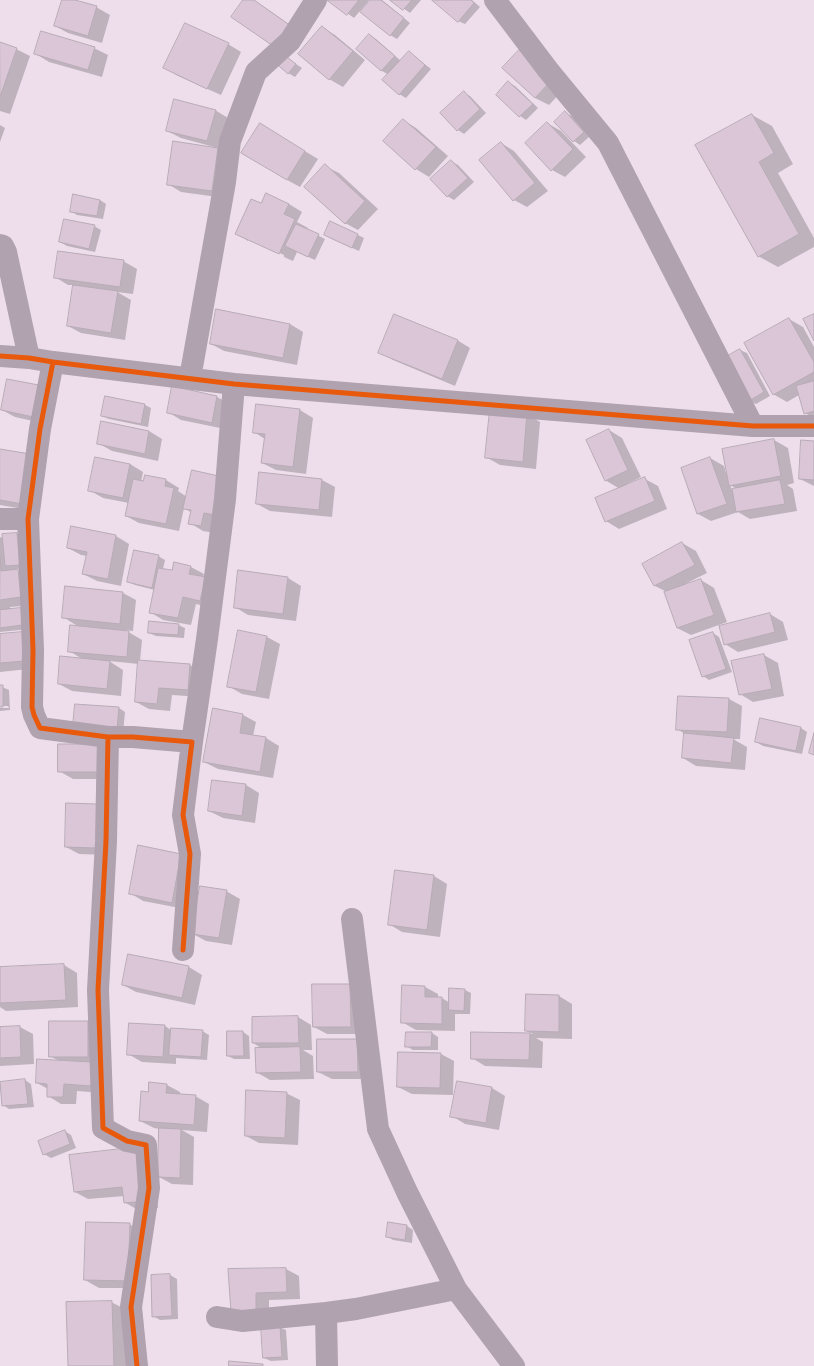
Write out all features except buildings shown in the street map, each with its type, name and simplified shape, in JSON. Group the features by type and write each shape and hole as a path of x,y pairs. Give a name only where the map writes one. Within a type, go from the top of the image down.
{"street":[{"path":"190,378 225,182 230,141 256,72 290,41 316,0"},
{"path":"495,0 548,70 608,143 753,426"},
{"path":"0,245 3,246 6,252 29,358"},
{"path":"0,356 29,358 234,384 753,426 814,426"},
{"path":"52,362 40,429 28,519 33,650 32,706 34,715 40,728 108,737 133,737 192,742"},
{"path":"183,950 190,854 183,815 225,499 234,384"},
{"path":"0,519 28,519"},
{"path":"108,737 106,841 98,990 103,1128 127,1141 146,1145 150,1188 131,1307 137,1366"},
{"path":"352,919 378,1128 407,1192 456,1289 514,1366"},
{"path":"217,1317 242,1321 326,1313 356,1309 456,1289"},
{"path":"326,1313 327,1366"}],"cycle path":[{"path":"0,356 29,358 234,384 753,426 814,426"},
{"path":"53,362 40,429 28,519 33,650 32,707 40,728 108,737 133,737 192,742 183,815 190,854 183,950"},
{"path":"108,737 106,841 98,990 103,1128 127,1141 146,1145 149,1188 131,1307 137,1366"}]}
